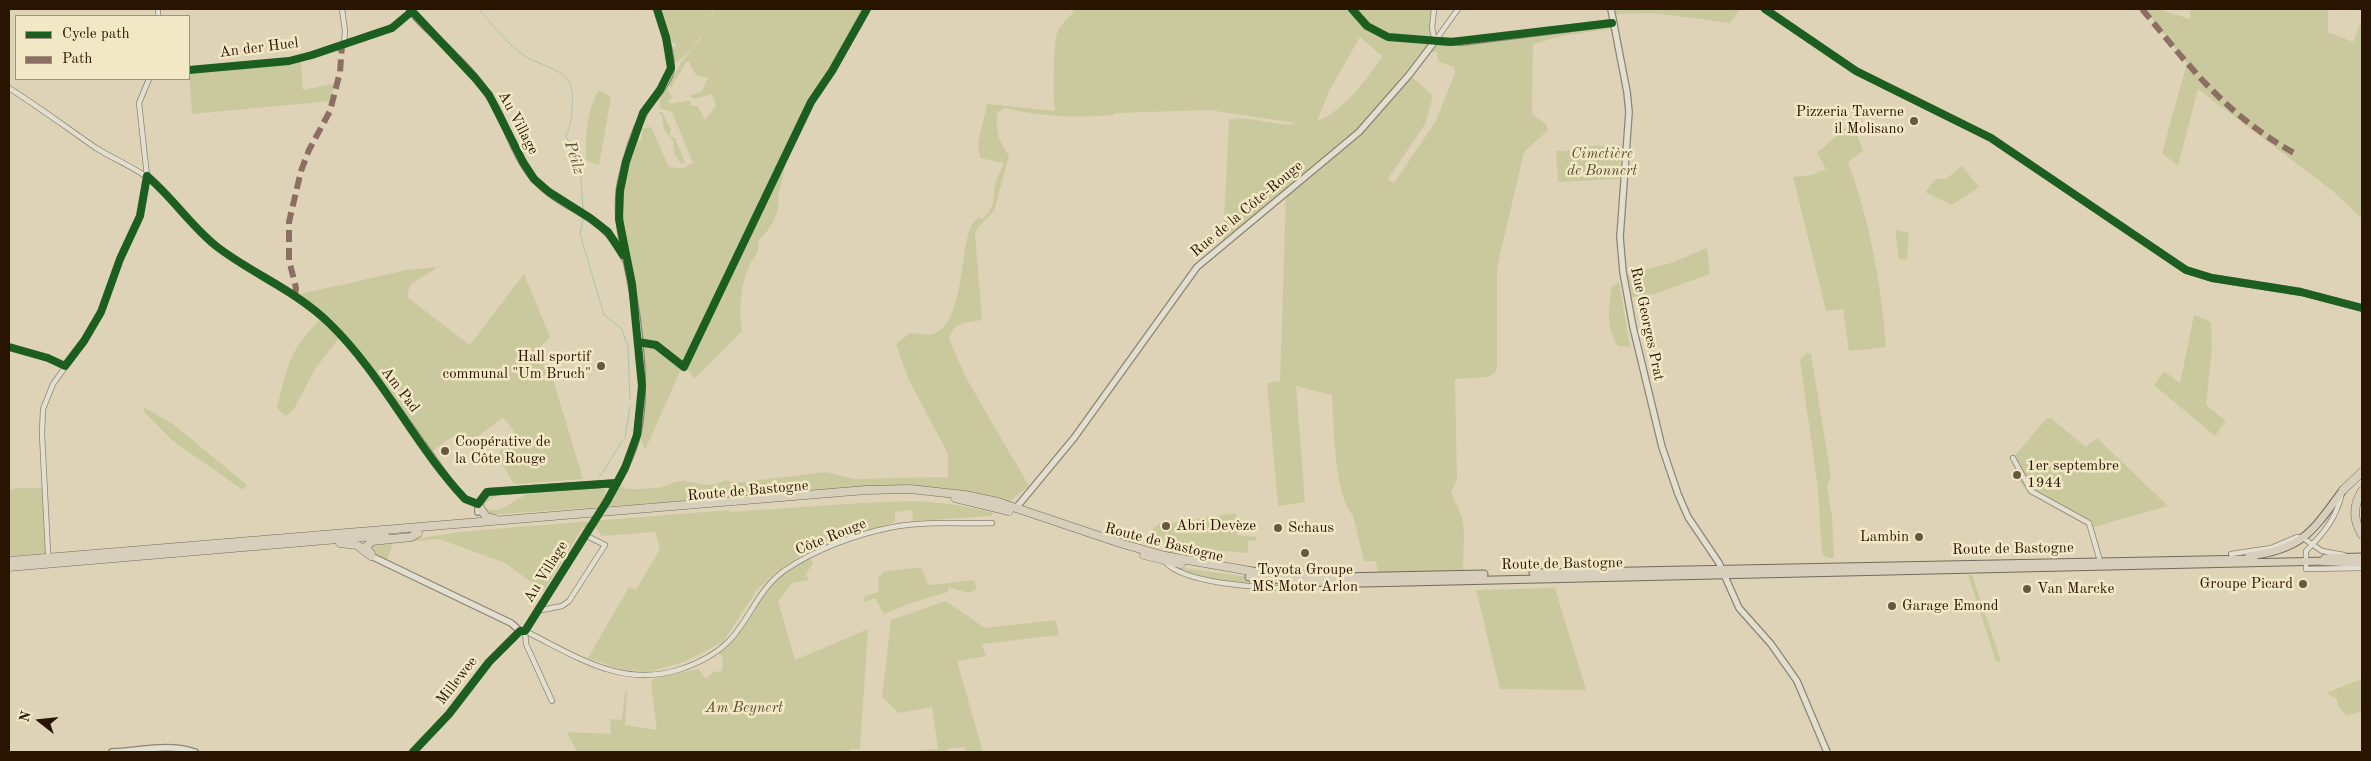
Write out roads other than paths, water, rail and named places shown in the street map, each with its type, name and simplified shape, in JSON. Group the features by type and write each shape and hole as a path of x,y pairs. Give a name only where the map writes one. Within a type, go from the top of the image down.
{"highway":[{"path":"2342,490 2362,472"},
{"name":"Route de Bastogne","path":"604,514 883,488 910,488 965,494 1016,508 1157,553 1250,574"},
{"path":"2362,490 2355,511 2356,524 2362,535"},
{"name":"Route de Bastogne","path":"604,514 867,494 936,496 1002,509 1164,561 1250,574"},
{"path":"478,508 490,519 604,514"},
{"path":"371,556 366,547 370,542 411,537 423,525 474,520 478,508"},
{"path":"9,561 604,514"},
{"path":"9,567 306,542 562,515"},
{"path":"306,542 357,545 371,556"},
{"path":"2323,562 2360,559"}],"main road":[{"path":"2231,556 2284,550 2303,538 2321,520 2342,490"},
{"name":"Route de Bastogne","path":"1250,574 1310,582 1364,583 2231,556 2323,562"},
{"name":"Route de Bastogne","path":"1250,574 1366,577 2360,559"}],"street":[{"path":"342,9 346,31 344,44"},
{"path":"607,501 617,483 637,435 641,400 638,342 620,219 621,181 643,113 660,90 670,68 666,37 657,9"},
{"path":"1434,9 1432,28 1435,41"},
{"path":"1435,41 1458,9"},
{"name":"Rue Georges Prat","path":"1611,9 1612,23 1627,92 1628,112 1620,237 1627,300 1662,447 1688,517 1724,572 1739,608 1771,644 1797,681 1827,752"},
{"path":"1765,9 1856,71 1991,138 2186,270 2212,278 2301,292 2362,308"},
{"name":"An der Huel","path":"190,70 289,61 392,28 411,10"},
{"name":"Au Village","path":"411,10 489,95 523,162 534,179 549,192 590,218 612,238 628,266"},
{"path":"1435,41 1462,42 1612,23"},
{"name":"Rue de la Côte-Rouge","path":"1016,508 1074,438 1197,267 1359,132 1409,75 1435,41"},
{"path":"48,553 42,434 43,409 53,384 84,341 101,312 120,259 140,216 147,176 139,103 149,80"},
{"name":"Am Pad","path":"9,88 37,105 97,148 147,176 173,200 190,222 215,245 295,295 329,323 346,342 456,489 465,499 478,508"},
{"path":"2013,458 2031,491 2089,523 2100,561"},
{"path":"478,508 488,492 617,483"},
{"path":"2305,560 2306,551 2326,531 2334,519 2342,490"},
{"name":"Côte Rouge","path":"522,631 610,671 650,677 672,672 702,661 717,651 730,640 759,595 773,580 814,554 853,539 894,527 992,523"},
{"name":"Au Village","path":"522,631 537,612 590,527"},
{"path":"537,612 564,605 576,592 604,545 585,535"},
{"path":"2303,538 2322,551 2360,559"},
{"path":"371,556 511,623 522,631 552,701"},
{"name":"Route de Bastogne","path":"2305,560 2306,569 2362,568"},
{"path":"1164,561 1176,570 1221,583 1293,589 1303,588 1310,582"},
{"name":"Millewee","path":"413,752 449,714 489,662 522,631"},
{"path":"112,752 158,747 195,752"}],"waterway":[{"name":"Péilz","path":"479,9 514,48 528,58 559,72 569,82 572,106 566,136 570,145 571,159 581,177 583,211"},
{"name":"Péilz","path":"583,218 580,234 604,315 622,329 628,347 630,400"},
{"name":"Péilz","path":"625,438 630,406"},
{"name":"Péilz","path":"599,478 623,440"}],"tunnel":[{"path":"590,527 607,501"}],"place":[{"name":"Pizzeria Taverne il Molisano","path":"1914,121"},
{"name":"Hall sportif communal \"Um Bruch\"","path":"601,366"},
{"name":"Coopérative de la Côte Rouge","path":"445,451"},
{"name":"1er septembre 1944","path":"2017,475"},
{"name":"Abri Devèze","path":"1166,526"},
{"name":"Schaus","path":"1278,528"},
{"name":"Lambin","path":"1919,537"},
{"name":"Toyota Groupe MS Motor Arlon","path":"1305,553"},
{"name":"Groupe Picard","path":"2303,584"},
{"name":"Van Marcke","path":"2027,589"},
{"name":"Garage Emond","path":"1892,606"}],"park label":[{"name":"Cimetière de Bonnert","path":"1602,162"},
{"name":"Am Beynert","path":"744,708"}]}
